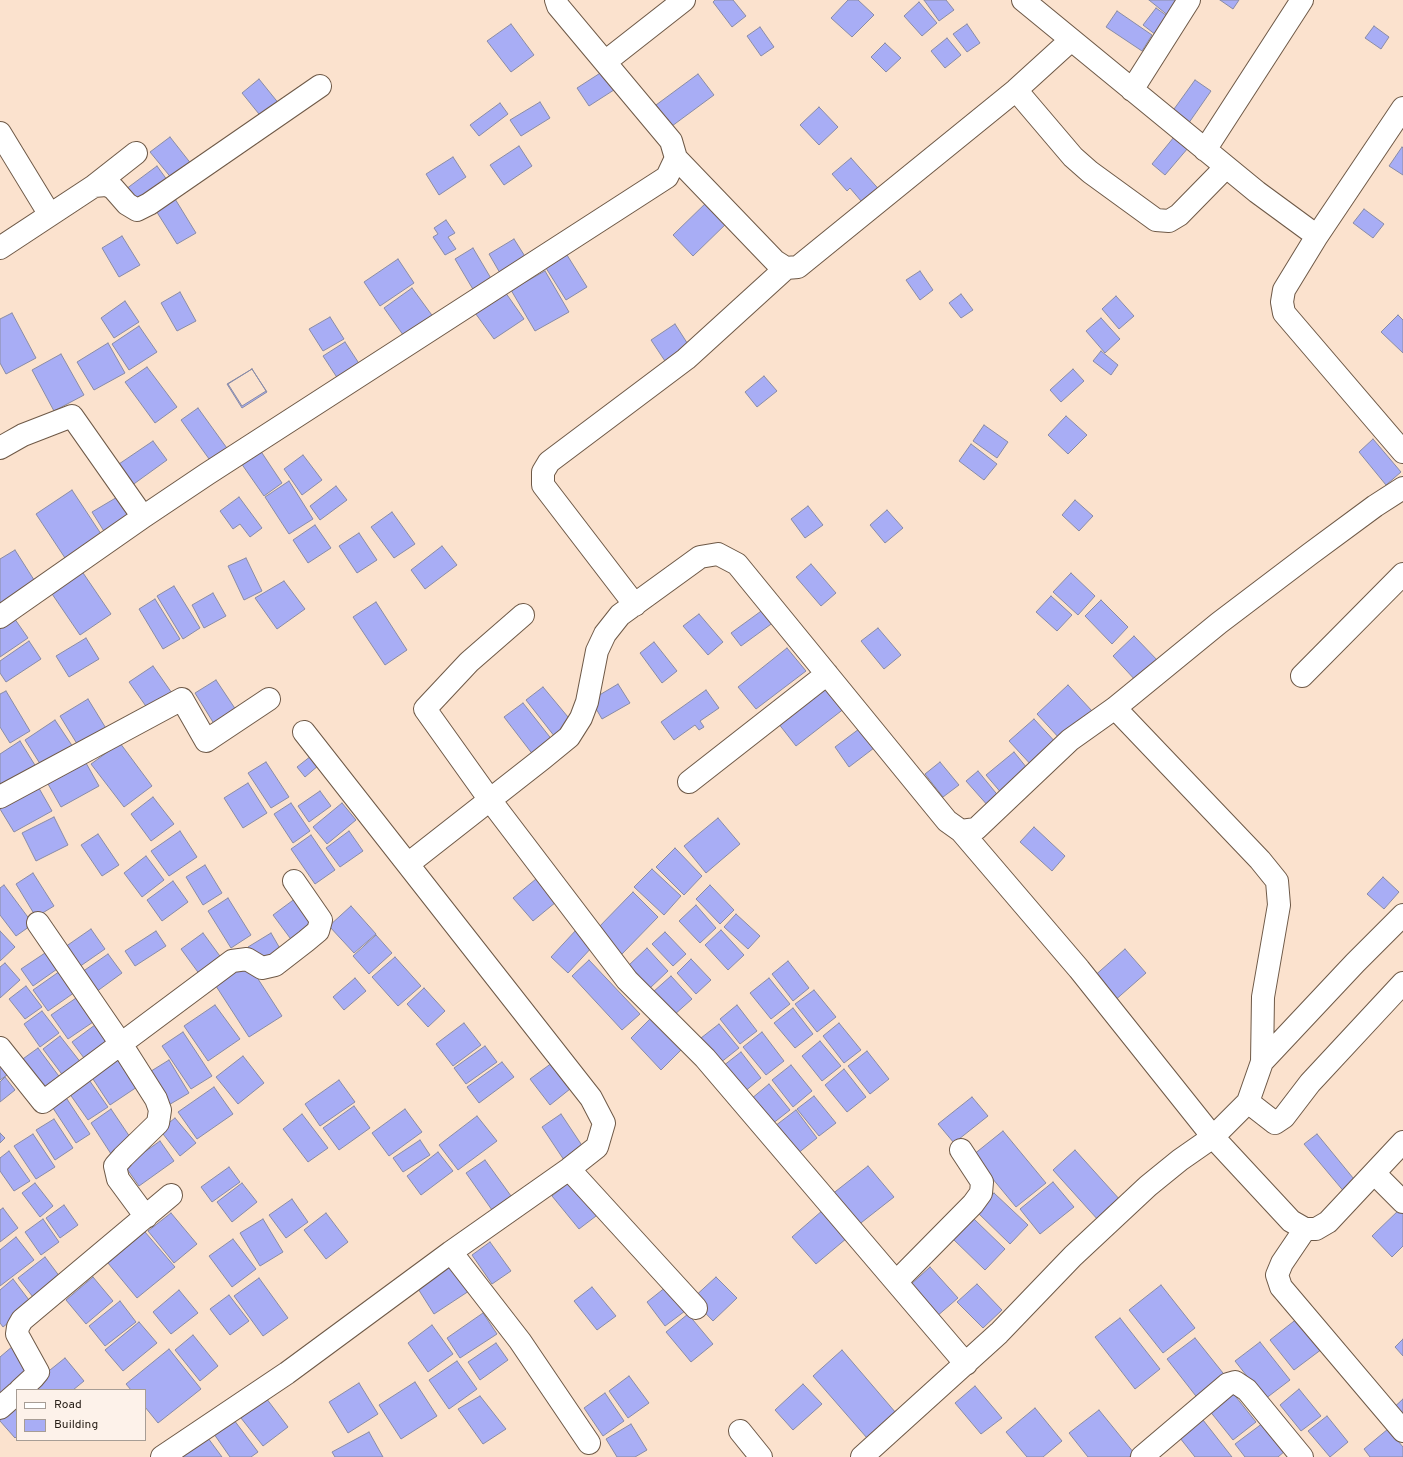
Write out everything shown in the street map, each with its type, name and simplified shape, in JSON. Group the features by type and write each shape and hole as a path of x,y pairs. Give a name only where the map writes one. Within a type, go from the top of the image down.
{"street":[{"path":"556,0 558,6 671,141 676,158 775,261 786,268 798,267 1016,90 1071,40"},
{"path":"1023,0 1257,192 1316,236"},
{"path":"1132,90 1189,0"},
{"path":"1205,150 1302,0"},
{"path":"605,62 671,4"},
{"path":"94,186 106,185 113,188 127,204 137,210 149,204 320,86"},
{"path":"1016,90 1073,157 1090,172 1156,220 1169,221 1179,215 1226,167"},
{"path":"1403,108 1316,236 1284,290 1282,302 1284,313 1403,452"},
{"path":"0,133 50,215"},
{"path":"0,248 94,186 136,153"},
{"path":"0,617 143,516 667,177 676,158"},
{"path":"635,605 543,485 544,472 549,462 686,359 786,268"},
{"path":"0,448 23,435 72,416 143,516"},
{"path":"961,831 976,829 1070,740 1115,708 1219,623 1369,510 1403,488"},
{"path":"408,864 542,759 569,736 581,718 587,702 597,651 605,634 620,615 700,557 718,554 737,564 947,822 961,831 1079,969 1212,1137 1291,1221 1305,1229 1316,1229 1328,1222 1403,1142"},
{"path":"1302,676 1403,574"},
{"path":"523,615 469,662 425,709 490,800 627,980 705,1058 966,1364"},
{"path":"689,782 827,674"},
{"path":"0,797 182,699 206,741 269,699"},
{"path":"862,1457 999,1333 1073,1256 1148,1186 1212,1137 1248,1102 1262,1062 1263,997 1279,906 1277,881 1260,860 1115,708"},
{"path":"162,1457 287,1373 451,1252 569,1169 597,1147 604,1123 591,1098 304,732"},
{"path":"0,1048 43,1102 232,961 247,959 262,968 275,965 318,931 321,920 294,881"},
{"path":"1262,1062 1355,963 1403,915"},
{"path":"38,923 121,1044 156,1099 160,1110 158,1123 123,1156 115,1166 118,1179 146,1217"},
{"path":"1248,1102 1275,1123 1284,1117 1310,1083 1403,983"},
{"path":"896,1282 973,1204 981,1193 982,1182 961,1150"},
{"path":"569,1169 696,1308"},
{"path":"1374,1173 1403,1202"},
{"path":"21,1389 38,1372 17,1334 18,1327 22,1320 171,1195"},
{"path":"1305,1229 1282,1263 1277,1275 1281,1287 1403,1431"},
{"path":"451,1252 520,1342 590,1443"},
{"path":"1142,1457 1228,1384 1235,1382 1247,1390 1302,1457"},
{"path":"0,1408 16,1394"},
{"path":"740,1431 761,1457"}],"building":[{"path":"715,0 733,0 746,16 732,27 713,2"},
{"path":"848,0 858,0 874,15 852,37 831,18"},
{"path":"924,0 946,0 954,10 939,21"},
{"path":"1149,0 1179,0 1170,17"},
{"path":"1220,0 1239,0 1233,9"},
{"path":"919,2 937,23 922,36 904,16"},
{"path":"1156,8 1170,18 1156,35 1143,25"},
{"path":"1117,11 1152,35 1142,51 1106,27"},
{"path":"511,24 534,55 511,72 487,41"},
{"path":"967,24 980,43 967,52 953,34"},
{"path":"1374,26 1389,37 1381,49 1365,38"},
{"path":"760,27 774,47 761,56 747,36"},
{"path":"947,38 961,55 945,68 931,51"},
{"path":"885,43 901,58 886,72 871,57"},
{"path":"605,70 617,88 589,106 577,88"},
{"path":"698,74 714,95 672,126 656,105"},
{"path":"259,79 280,105 263,119 242,93"},
{"path":"1195,80 1211,91 1186,127 1169,116"},
{"path":"540,102 550,118 521,136 510,120"},
{"path":"500,103 508,114 479,136 470,125"},
{"path":"819,107 838,127 819,145 800,125"},
{"path":"170,137 192,165 173,180 150,152"},
{"path":"1174,137 1188,148 1165,175 1152,164"},
{"path":"519,146 532,166 504,185 490,165"},
{"path":"1402,147 1403,148 1403,175 1389,166"},
{"path":"453,157 466,177 439,195 426,174"},
{"path":"851,158 883,194 867,208 850,188 847,191 832,174"},
{"path":"157,166 170,184 139,206 126,189"},
{"path":"172,194 196,233 177,244 153,206"},
{"path":"710,199 730,220 693,256 673,235"},
{"path":"1364,209 1384,224 1373,238 1353,223"},
{"path":"446,220 455,233 448,237 456,249 445,255 433,237 438,234 434,228"},
{"path":"122,236 140,265 119,277 102,248"},
{"path":"514,239 526,258 500,273 489,254"},
{"path":"473,248 492,280 474,291 455,259"},
{"path":"567,255 587,287 566,300 546,268"},
{"path":"398,259 414,283 380,306 364,282"},
{"path":"545,271 569,312 535,331 511,290"},
{"path":"920,271 933,290 920,300 906,280"},
{"path":"412,288 434,318 406,339 384,308"},
{"path":"503,289 524,319 494,339 473,310"},
{"path":"180,292 196,321 177,331 161,303"},
{"path":"961,294 973,310 961,318 949,303"},
{"path":"1116,296 1134,316 1119,329 1102,309"},
{"path":"125,301 139,322 114,338 101,318"},
{"path":"12,313 36,358 6,374 0,363 0,319"},
{"path":"1398,315 1403,320 1403,353 1381,332"},
{"path":"330,317 344,339 323,351 309,329"},
{"path":"1101,318 1120,339 1105,353 1086,331"},
{"path":"675,324 691,349 667,364 651,340"},
{"path":"139,326 157,352 129,370 112,344"},
{"path":"345,342 360,365 338,379 323,356"},
{"path":"108,343 125,373 94,390 77,362"},
{"path":"1101,351 1118,365 1111,375 1093,361"},
{"path":"61,354 84,395 54,411 32,370"},
{"path":"147,367 177,407 155,423 125,382"},
{"path":"252,369 266,391 242,406 228,384"},
{"path":"252,369 267,392 242,408 227,384"},
{"path":"1073,369 1084,381 1061,402 1050,390"},
{"path":"764,376 777,391 757,407 745,392"},
{"path":"198,408 229,451 212,463 181,420"},
{"path":"1066,416 1087,435 1068,454 1048,435"},
{"path":"984,425 1008,442 997,458 973,441"},
{"path":"1373,439 1401,472 1386,485 1359,452"},
{"path":"153,441 167,460 131,486 116,466"},
{"path":"971,444 997,464 984,480 959,461"},
{"path":"260,450 282,483 264,496 241,463"},
{"path":"303,455 322,480 302,495 284,469"},
{"path":"289,481 313,519 289,534 265,497"},
{"path":"336,486 347,500 320,520 310,506"},
{"path":"72,490 105,540 69,564 36,514"},
{"path":"119,496 133,519 107,536 92,512"},
{"path":"239,497 262,528 250,537 240,524 233,529 220,511"},
{"path":"1075,500 1093,516 1079,531 1062,515"},
{"path":"808,506 823,525 805,538 791,519"},
{"path":"887,510 903,528 885,543 870,525"},
{"path":"392,512 415,544 394,558 371,527"},
{"path":"315,525 331,548 308,563 293,540"},
{"path":"359,533 377,560 357,573 339,546"},
{"path":"442,546 457,565 425,589 411,570"},
{"path":"15,550 36,583 0,604 0,559"},
{"path":"246,558 262,591 244,600 228,566"},
{"path":"811,564 836,593 821,606 796,577"},
{"path":"79,567 111,614 80,635 48,588"},
{"path":"1071,573 1095,596 1078,615 1053,592"},
{"path":"284,581 305,609 277,629 255,598"},
{"path":"174,586 200,628 183,639 157,596"},
{"path":"213,593 226,616 204,628 192,605"},
{"path":"1051,596 1072,615 1057,631 1036,612"},
{"path":"155,599 180,639 163,649 139,609"},
{"path":"1101,600 1128,627 1112,644 1085,616"},
{"path":"376,602 407,650 385,665 353,617"},
{"path":"764,609 774,622 741,646 731,633"},
{"path":"699,614 723,642 708,655 683,626"},
{"path":"12,615 28,638 0,657 0,623"},
{"path":"878,628 901,655 884,669 861,641"},
{"path":"1134,636 1159,662 1137,682 1113,656"},
{"path":"86,638 99,659 69,677 56,656"},
{"path":"29,641 41,659 6,682 0,673 0,661"},
{"path":"654,642 677,671 662,683 640,653"},
{"path":"787,648 806,671 756,709 738,687"},
{"path":"153,666 174,696 150,712 129,682"},
{"path":"216,680 238,713 216,727 195,693"},
{"path":"618,684 630,703 602,719 591,700"},
{"path":"827,685 845,708 796,746 778,723"},
{"path":"1068,685 1092,711 1061,740 1037,714"},
{"path":"543,687 573,723 555,737 526,700"},
{"path":"706,690 719,708 700,721 704,727 699,730 695,725 674,740 661,722"},
{"path":"6,691 30,731 10,743 0,727 0,694"},
{"path":"88,699 107,730 79,747 60,716"},
{"path":"523,703 553,741 534,756 504,717"},
{"path":"1034,719 1059,746 1034,768 1009,741"},
{"path":"55,720 75,750 44,770 25,740"},
{"path":"859,729 874,748 849,767 835,747"},
{"path":"20,741 38,770 0,793 0,754"},
{"path":"120,743 152,786 124,807 91,764"},
{"path":"1014,752 1031,773 1003,795 986,775"},
{"path":"311,756 319,765 305,777 297,767"},
{"path":"266,762 289,797 271,808 248,773"},
{"path":"940,762 959,785 943,797 925,774"},
{"path":"86,763 99,786 61,807 48,784"},
{"path":"978,771 1000,798 989,807 966,781"},
{"path":"36,783 52,811 14,832 0,809 0,803"},
{"path":"248,783 267,813 243,828 224,798"},
{"path":"320,791 331,806 309,822 298,806"},
{"path":"153,797 174,824 151,841 131,814"},
{"path":"291,803 310,831 293,843 274,814"},
{"path":"342,803 356,820 327,844 313,827"},
{"path":"54,817 68,845 36,861 22,833"},
{"path":"718,818 740,844 706,873 684,846"},
{"path":"1034,827 1065,856 1052,871 1020,842"},
{"path":"180,831 197,857 169,876 151,851"},
{"path":"349,831 363,851 340,867 326,848"},
{"path":"98,834 119,865 102,876 81,845"},
{"path":"311,835 335,870 315,884 291,849"},
{"path":"675,848 702,876 684,895 656,867"},
{"path":"146,856 164,880 142,897 124,873"},
{"path":"205,865 222,893 203,905 186,877"},
{"path":"652,869 681,896 664,915 634,887"},
{"path":"33,873 54,906 36,917 16,884"},
{"path":"1383,877 1399,892 1384,909 1367,894"},
{"path":"536,879 556,902 533,921 513,898"},
{"path":"173,881 188,902 162,921 147,900"},
{"path":"4,885 33,924 16,936 0,915 0,888"},
{"path":"710,885 734,910 720,924 696,899"},
{"path":"633,892 658,917 621,955 596,930"},
{"path":"228,898 251,935 231,948 208,911"},
{"path":"296,898 316,924 293,942 273,915"},
{"path":"696,905 716,928 700,943 679,921"},
{"path":"351,906 376,934 354,953 329,926"},
{"path":"736,914 760,936 748,949 724,927"},
{"path":"91,929 105,949 79,967 65,947"},
{"path":"577,929 594,945 568,973 551,957"},
{"path":"721,930 744,955 728,970 705,945"},
{"path":"0,931 15,947 0,961"},
{"path":"156,931 166,946 135,966 125,951"},
{"path":"665,932 686,954 673,966 652,944"},
{"path":"203,933 225,963 203,979 181,949"},
{"path":"271,933 282,952 259,965 248,947"},
{"path":"376,935 392,953 369,974 353,956"},
{"path":"647,948 668,971 650,988 629,965"},
{"path":"1125,949 1146,973 1113,1002 1092,978"},
{"path":"48,951 60,967 33,986 21,969"},
{"path":"108,954 122,973 96,992 82,972"},
{"path":"395,957 421,986 398,1006 372,977"},
{"path":"691,959 711,980 696,994 677,973"},
{"path":"589,960 640,1014 622,1030 572,976"},
{"path":"788,961 809,988 793,1001 772,974"},
{"path":"247,962 282,1016 249,1037 214,983"},
{"path":"5,963 20,980 0,998 0,967"},
{"path":"63,969 78,990 48,1011 33,990"},
{"path":"671,976 692,999 674,1015 653,992"},
{"path":"355,978 366,991 344,1010 333,997"},
{"path":"769,978 790,1004 771,1019 750,993"},
{"path":"26,986 42,1007 25,1019 9,999"},
{"path":"424,988 445,1011 428,1027 407,1004"},
{"path":"814,990 836,1017 817,1032 795,1004"},
{"path":"82,994 99,1018 68,1039 51,1015"},
{"path":"215,1005 240,1039 208,1061 184,1026"},
{"path":"737,1005 757,1031 740,1044 720,1019"},
{"path":"793,1008 813,1034 795,1048 774,1023"},
{"path":"42,1011 59,1033 40,1047 24,1024"},
{"path":"652,1017 683,1048 661,1070 631,1038"},
{"path":"99,1022 114,1043 87,1062 72,1042"},
{"path":"464,1023 481,1045 453,1066 436,1044"},
{"path":"839,1023 861,1050 844,1063 823,1036"},
{"path":"719,1024 739,1048 720,1063 701,1038"},
{"path":"183,1032 212,1076 191,1089 162,1046"},
{"path":"762,1032 784,1061 766,1075 743,1047"},
{"path":"60,1036 85,1068 67,1081 43,1049"},
{"path":"820,1041 841,1066 822,1081 802,1056"},
{"path":"485,1046 497,1062 466,1084 454,1068"},
{"path":"38,1048 64,1083 46,1097 20,1061"},
{"path":"867,1051 889,1079 870,1094 848,1066"},
{"path":"741,1052 761,1078 744,1092 723,1066"},
{"path":"123,1054 143,1083 110,1105 91,1076"},
{"path":"243,1056 264,1083 238,1104 216,1077"},
{"path":"169,1060 189,1093 167,1106 148,1073"},
{"path":"556,1060 575,1085 550,1105 530,1079"},
{"path":"502,1062 514,1077 479,1103 467,1087"},
{"path":"0,1065 7,1075 0,1080"},
{"path":"791,1065 812,1091 793,1107 772,1080"},
{"path":"844,1069 866,1097 847,1112 825,1085"},
{"path":"5,1077 15,1090 0,1102 0,1082"},
{"path":"87,1077 108,1107 88,1120 67,1090"},
{"path":"339,1080 355,1102 320,1126 305,1104"},
{"path":"769,1084 790,1110 772,1124 751,1099"},
{"path":"214,1087 233,1114 197,1139 178,1112"},
{"path":"65,1096 90,1134 76,1143 51,1105"},
{"path":"814,1096 836,1123 819,1136 797,1109"},
{"path":"972,1097 988,1116 954,1143 938,1124"},
{"path":"354,1106 370,1128 339,1150 323,1128"},
{"path":"111,1109 134,1143 113,1157 91,1123"},
{"path":"405,1109 422,1132 389,1156 372,1133"},
{"path":"796,1110 817,1138 797,1154 775,1126"},
{"path":"302,1114 328,1148 308,1162 283,1129"},
{"path":"561,1114 585,1150 566,1163 542,1127"},
{"path":"477,1116 497,1141 458,1170 439,1145"},
{"path":"175,1118 196,1143 180,1156 160,1130"},
{"path":"54,1119 73,1148 55,1160 36,1130"},
{"path":"1003,1131 1046,1183 1016,1207 973,1155"},
{"path":"0,1133 5,1138 0,1143"},
{"path":"33,1134 55,1167 36,1179 14,1146"},
{"path":"1317,1134 1358,1184 1346,1194 1304,1144"},
{"path":"420,1140 430,1155 403,1172 393,1158"},
{"path":"160,1141 174,1161 139,1186 125,1166"},
{"path":"1075,1150 1121,1201 1099,1221 1053,1170"},
{"path":"9,1151 30,1181 14,1191 0,1171 0,1158"},
{"path":"438,1152 453,1171 421,1195 407,1176"},
{"path":"485,1160 511,1196 492,1210 466,1173"},
{"path":"868,1166 894,1197 857,1226 831,1195"},
{"path":"229,1167 240,1182 212,1202 201,1187"},
{"path":"572,1180 600,1213 579,1229 552,1196"},
{"path":"1053,1182 1074,1207 1040,1234 1020,1209"},
{"path":"35,1183 53,1206 40,1217 22,1193"},
{"path":"242,1183 257,1202 232,1222 217,1202"},
{"path":"994,1193 1028,1225 1010,1244 977,1212"},
{"path":"292,1199 308,1222 286,1238 269,1215"},
{"path":"64,1205 78,1225 60,1238 46,1218"},
{"path":"3,1208 18,1228 0,1242 0,1210"},
{"path":"1401,1208 1403,1210 1403,1246 1392,1257 1372,1236"},
{"path":"823,1210 847,1238 816,1264 792,1237"},
{"path":"171,1213 197,1244 174,1263 148,1231"},
{"path":"326,1213 348,1242 326,1259 304,1230"},
{"path":"43,1219 59,1242 41,1255 25,1232"},
{"path":"263,1219 283,1252 260,1266 240,1233"},
{"path":"974,1219 1005,1249 985,1270 953,1239"},
{"path":"145,1232 175,1267 137,1298 108,1263"},
{"path":"16,1237 34,1260 0,1286 0,1250"},
{"path":"233,1239 256,1269 232,1287 209,1256"},
{"path":"490,1242 511,1271 492,1284 472,1255"},
{"path":"45,1257 60,1277 33,1297 18,1278"},
{"path":"452,1260 472,1289 434,1314 415,1284"},
{"path":"930,1267 958,1298 936,1317 909,1286"},
{"path":"93,1277 113,1301 86,1324 66,1300"},
{"path":"716,1277 737,1298 713,1321 692,1299"},
{"path":"259,1278 288,1318 263,1336 234,1296"},
{"path":"13,1279 32,1304 3,1327 0,1323 0,1290"},
{"path":"671,1283 689,1308 665,1326 647,1302"},
{"path":"977,1284 1002,1310 983,1328 957,1302"},
{"path":"1161,1285 1195,1328 1163,1353 1129,1310"},
{"path":"592,1287 616,1316 597,1330 574,1301"},
{"path":"179,1290 198,1313 171,1334 153,1312"},
{"path":"229,1295 249,1321 230,1335 210,1309"},
{"path":"120,1301 136,1322 105,1346 89,1326"},
{"path":"483,1313 497,1334 460,1358 447,1338"},
{"path":"688,1314 713,1344 691,1362 666,1332"},
{"path":"1120,1318 1160,1369 1135,1389 1095,1337"},
{"path":"1298,1318 1322,1349 1294,1370 1270,1340"},
{"path":"139,1322 157,1343 123,1371 105,1350"},
{"path":"432,1325 453,1354 428,1372 408,1343"},
{"path":"193,1335 218,1366 200,1381 175,1350"},
{"path":"1195,1338 1227,1378 1199,1400 1167,1359"},
{"path":"1403,1339 1403,1356 1395,1347"},
{"path":"1260,1342 1290,1380 1265,1399 1235,1361"},
{"path":"496,1343 508,1360 480,1380 468,1362"},
{"path":"13,1346 35,1372 0,1398 0,1357"},
{"path":"169,1349 201,1389 158,1423 146,1408 146,1389 130,1389 126,1384"},
{"path":"842,1350 896,1413 867,1438 813,1376"},
{"path":"65,1358 84,1381 74,1389 26,1389"},
{"path":"457,1361 477,1389 449,1409 429,1380"},
{"path":"629,1376 649,1403 628,1418 609,1391"},
{"path":"415,1382 437,1416 401,1439 379,1405"},
{"path":"359,1383 378,1414 348,1433 329,1402"},
{"path":"803,1384 822,1404 793,1430 775,1410"},
{"path":"975,1386 1002,1418 981,1434 955,1403"},
{"path":"1299,1389 1321,1416 1301,1431 1280,1405"},
{"path":"1232,1392 1256,1422 1233,1440 1209,1410"},
{"path":"605,1393 624,1421 603,1436 584,1408"},
{"path":"480,1396 506,1429 483,1444 458,1409"},
{"path":"16,1398 15,1438 0,1421 0,1411"},
{"path":"266,1398 288,1427 263,1446 241,1418"},
{"path":"1403,1399 1403,1424 1390,1411"},
{"path":"1035,1408 1062,1441 1043,1457 1027,1457 1006,1432"},
{"path":"1099,1410 1134,1453 1129,1457 1088,1457 1069,1433"},
{"path":"1327,1416 1348,1442 1330,1457 1308,1431"},
{"path":"234,1420 258,1452 251,1457 230,1457 214,1434"},
{"path":"1203,1420 1232,1457 1195,1457 1180,1438"},
{"path":"1263,1423 1285,1451 1278,1457 1245,1457 1235,1444"},
{"path":"631,1424 647,1450 635,1457 617,1457 606,1439"},
{"path":"1388,1429 1403,1447 1403,1457 1370,1457 1364,1449"},
{"path":"369,1432 383,1457 335,1457 332,1452"},
{"path":"205,1434 222,1457 180,1457"}]}
